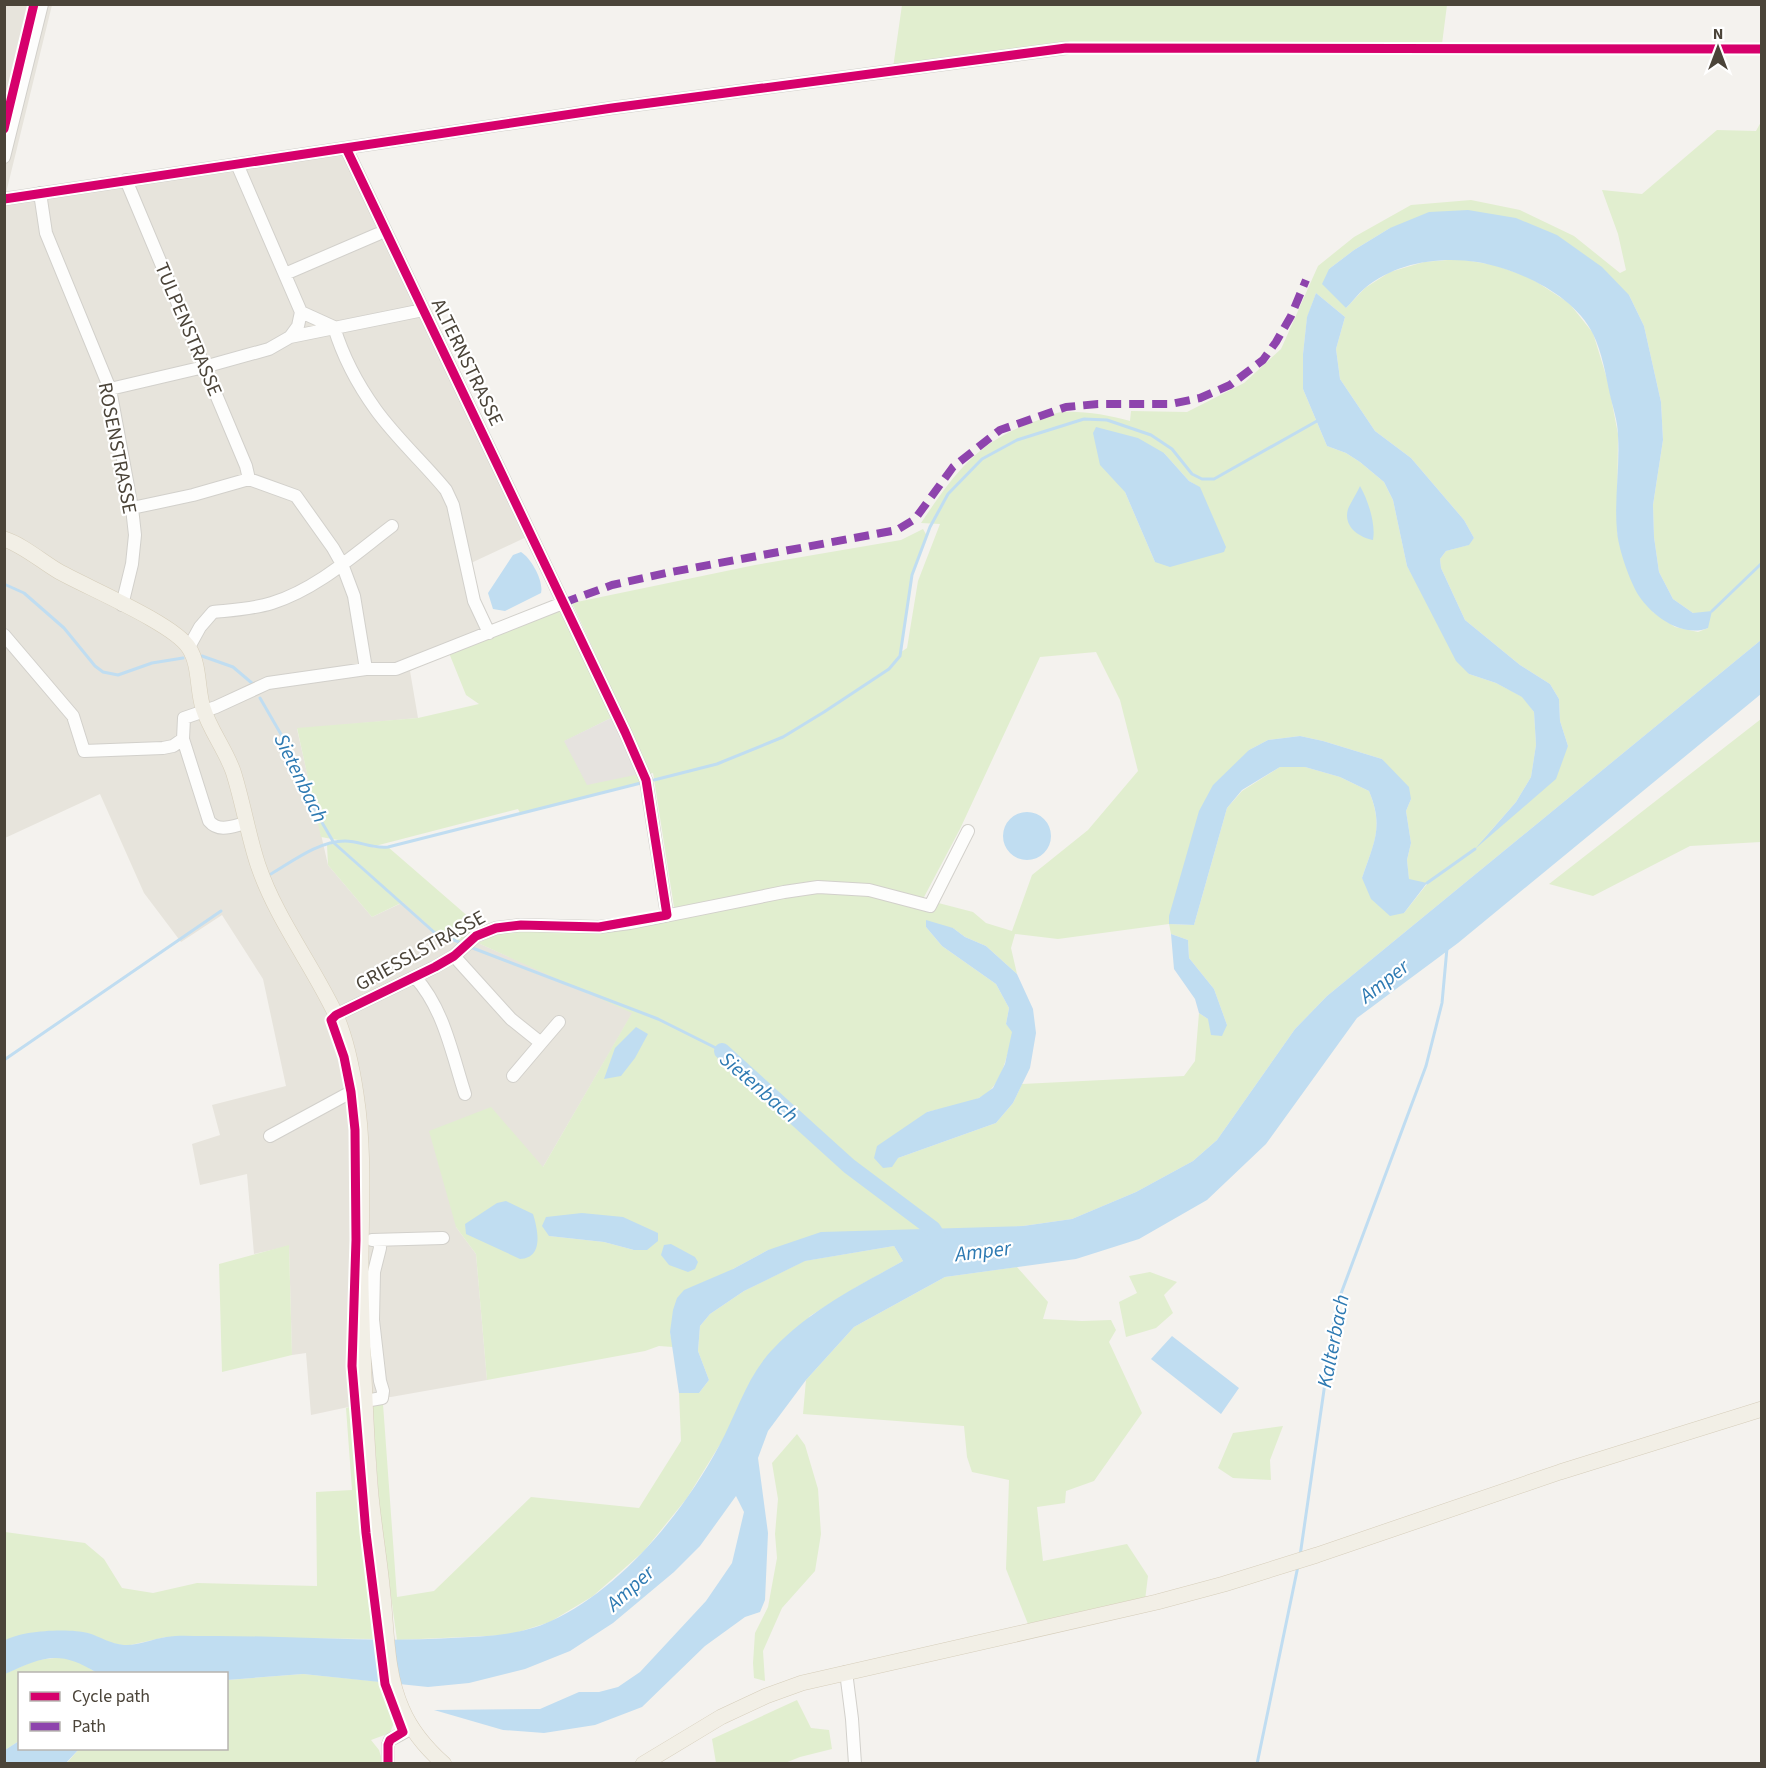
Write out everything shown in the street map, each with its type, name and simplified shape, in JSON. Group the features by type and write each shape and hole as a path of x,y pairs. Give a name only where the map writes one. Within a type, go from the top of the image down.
{"main road":[{"path":"4,539 182,638 189,647 194,656 204,710 233,771 267,890 336,1015 347,1050 356,1092 363,1168 361,1282 365,1401 371,1499 393,1685 402,1710 412,1728 444,1764"},
{"path":"643,1764 721,1717 802,1683 1224,1584 1317,1555 1560,1472 1761,1409"}],"street":[{"path":"4,157 42,4"},
{"path":"4,199 612,108 1066,48"},
{"name":"ALTERNSTRASSE","path":"346,148 646,780 667,915"},
{"path":"237,165 301,312 298,326 290,337"},
{"name":"TULPENSTRASSE","path":"126,180 246,466 249,479"},
{"name":"ROSENSTRASSE","path":"40,194 46,233 110,388 135,535 132,564 122,605"},
{"path":"285,274 378,234"},
{"path":"110,388 204,368 269,350 290,337 423,310"},
{"path":"301,312 334,327 341,350 377,411 446,490 453,505 474,601 489,633"},
{"path":"132,508 193,495 249,479 296,496 342,564 354,596 366,669"},
{"path":"189,647 200,627 213,612 259,606 280,600 312,585 392,526"},
{"path":"246,823 220,829 209,821 183,739 184,718 216,707 268,683 366,669 396,669 563,603"},
{"path":"4,635 73,716 84,752 163,748 173,746 183,739"},
{"name":"GRIESSLSTRASSE","path":"336,1015 454,956 476,936 496,928 599,927 784,892 832,886 869,890 930,906 968,831"},
{"name":"GRIESSLSTRASSE","path":"454,956 511,1019 541,1043"},
{"path":"415,977 427,990 436,1006 465,1094"},
{"path":"513,1076 559,1022"},
{"path":"270,1136 351,1092 356,1092"},
{"path":"362,1240 443,1238"},
{"path":"365,1401 382,1398 383,1391 373,1320 374,1272 380,1248 379,1240"},
{"path":"846,1672 855,1764"},
{"path":"388,1764 390,1740 412,1728"}],"shaded area":[{"path":"4,5 52,5 6,193 347,143 535,533 471,563 488,635 410,671 418,718 297,729 328,865 372,917 406,901 440,926 633,1012 543,1167 456,1227 476,1254 487,1380 391,1397 376,1397 352,1388 353,1406 311,1415 306,1353 292,1355 289,1246 254,1254 247,1174 200,1185 192,1144 220,1135 212,1105 286,1086 263,979 222,915 181,942 144,893 100,794 5,838"},
{"path":"613,717 640,774 587,785 564,741"}],"green space":[{"path":"902,5 1447,5 1442,44 1065,44 893,68"},
{"path":"1761,122 1761,640 1327,996 1295,1029 1217,1140 1193,1161 1136,1192 1072,1219 1023,1226 768,1250 733,1269 670,1332 673,1347 659,1346 645,1351 487,1380 476,1254 456,1227 429,1131 491,1107 543,1167 632,1013 478,943 502,932 608,932 676,920 653,773 649,774 615,704 605,675 572,603 755,565 901,540 923,529 927,536 912,575 901,652 907,648 918,581 940,524 921,523 956,474 982,449 998,438 1015,429 1062,412 1096,414 1130,421 1131,411 1187,412 1244,383 1281,349 1318,266 1354,237 1411,205 1471,200 1520,210 1574,236 1620,273 1626,270 1618,234 1602,190 1642,194 1717,130 1756,131","holes":["1390,228 1629,295 1644,326 1661,402 1663,440 1653,505 1654,537 1659,572 1673,599 1693,613 1708,628 1698,632 1675,627 1653,612 1617,533 1618,434 1608,382 1593,333 1569,303 1529,277 1494,265 1459,259 1424,262 1390,272 1365,288 1346,308 1329,269 1354,250","1316,293 1345,317 1336,349 1340,379 1375,431 1411,458 1464,520 1474,538 1468,545 1446,551 1440,559 1441,568 1465,620 1520,665 1550,684 1559,699 1560,721 1568,746 1479,844 1516,802 1531,777 1536,745 1534,712 1523,697 1496,683 1469,674 1407,566 1393,500 1384,482 1346,453 1327,446 1303,389 1303,354 1307,318","1164,453 1189,481 1199,487 1155,562 1125,492","1096,652 1120,700 1138,771 1088,830 1032,875 1012,931 986,923 973,912 923,899 960,829 1040,657","1300,736 1382,759 1411,799 1406,811 1411,843 1407,860 1409,880 1427,884 1404,913 1362,878 1377,825 1369,791 1340,777 1305,767 1280,767 1242,791 1227,808 1194,925 1170,924 1249,750 1268,740","1169,924 1171,934 1188,940 1189,958 1214,989 1227,1025 1208,1019 1199,1013 1195,1061 1184,1076 1022,1084 1013,1103 996,1123 898,1158 927,1112 979,1098 993,1087 1006,1060 1013,1032 1006,1024 1009,1008 996,984 942,946 926,927 953,928 965,937 986,946 1017,974 1011,948 1015,934 1058,939","582,1213 634,1250 604,1242 549,1236"]},
{"path":"560,608 613,717 565,741 640,774 641,783 520,813 518,809 375,846 353,842 376,848 388,847 478,925 459,942 437,933 403,902 372,917 328,865 327,845 344,841 321,837 297,728 418,718 479,704 466,695 449,653"},
{"path":"1761,719 1761,842 1690,846 1593,896 1549,884"},
{"path":"289,1245 292,1355 222,1372 219,1264"},
{"path":"894,1246 903,1261 810,1316 719,1446 687,1498 644,1551 593,1596 550,1622 509,1635 397,1640 380,1515 372,1405 383,1404 397,1597 434,1591 531,1497 639,1508 681,1441 679,1393 699,1393 709,1380 698,1351 700,1326 710,1314 744,1291 804,1261"},
{"path":"1017,1267 1048,1302 1043,1319 1111,1320 1116,1330 1109,1342 1142,1413 1094,1481 1066,1491 1065,1503 1037,1507 1043,1561 1127,1544 1148,1576 1145,1600 1028,1624 1006,1569 1009,1480 972,1472 967,1457 964,1426 803,1414 806,1380 854,1327 945,1277"},
{"path":"1150,1272 1177,1282 1164,1295 1173,1313 1156,1328 1126,1337 1119,1302 1137,1293 1129,1276"},
{"path":"353,1406 377,1639 166,1637 126,1646 111,1643 87,1633 5,1641 5,1532 85,1543 104,1559 122,1588 153,1593 197,1583 317,1586 316,1492 352,1490 346,1408"},
{"path":"1283,1426 1270,1460 1271,1480 1233,1478 1218,1468 1233,1433"},
{"path":"797,1434 805,1445 818,1489 821,1534 815,1571 782,1608 763,1651 765,1681 754,1678 753,1663 755,1633 768,1607 777,1558 775,1534 778,1499 772,1463"},
{"path":"65,1657 95,1672 18,1672 18,1742 5,1750 4,1674 36,1660"},
{"path":"303,1674 383,1682 385,1696 395,1720 390,1733 371,1740 379,1750 383,1763 66,1764 78,1750 228,1750 228,1680"},
{"path":"797,1700 811,1728 829,1730 832,1749 785,1763 716,1763 712,1739"}],"water":[{"path":"1468,210 1516,218 1557,235 1602,267 1629,295 1644,326 1661,402 1663,440 1653,505 1654,537 1659,572 1673,599 1693,613 1712,611 1708,628 1689,630 1669,624 1645,604 1632,582 1622,555 1617,531 1618,431 1616,420 1596,341 1584,320 1573,307 1559,296 1527,278 1493,266 1463,260 1433,261 1404,267 1377,279 1346,308 1322,284 1329,269 1354,250 1390,228 1429,212"},
{"path":"1316,293 1345,317 1336,349 1340,379 1375,431 1411,458 1464,520 1474,538 1469,545 1446,551 1440,559 1441,568 1465,620 1520,665 1550,684 1559,699 1560,721 1568,746 1556,779 1475,849 1516,802 1531,777 1536,745 1534,712 1522,697 1496,683 1469,674 1456,661 1407,566 1393,500 1384,482 1346,453 1327,446 1303,389 1303,354 1307,317"},
{"path":"1096,427 1138,438 1164,453 1189,481 1200,487 1226,547 1224,552 1170,567 1155,562 1125,492 1100,465 1093,433"},
{"path":"1360,486 1371,512 1373,540 1353,530 1348,521 1348,509"},
{"path":"521,552 536,570 541,582 541,593 505,611 493,609 488,593 513,555"},
{"name":"Amper","path":"1761,640 1761,694 1458,943 1357,1018 1266,1144 1207,1200 1139,1239 1076,1259 945,1277 854,1327 806,1380 768,1431 758,1458 768,1533 765,1600 760,1612 745,1617 705,1646 642,1707 595,1725 544,1733 503,1730 434,1710 540,1709 579,1692 599,1692 618,1687 640,1672 706,1601 732,1563 744,1512 736,1496 700,1546 674,1572 613,1623 570,1651 525,1669 469,1683 428,1687 303,1674 228,1680 228,1672 95,1672 84,1665 61,1658 30,1663 5,1674 4,1641 33,1632 80,1631 124,1645 171,1636 389,1640 502,1634 527,1630 551,1621 577,1607 601,1590 648,1547 669,1522 705,1471 749,1382 774,1348 819,1310 903,1261 894,1246 805,1261 744,1291 710,1314 700,1326 698,1351 709,1380 699,1393 679,1393 670,1332 677,1298 684,1290 733,1269 768,1250 821,1232 1023,1226 1072,1219 1136,1192 1193,1161 1217,1140 1295,1029 1327,996"},
{"path":"1300,736 1382,759 1409,787 1411,799 1406,811 1411,843 1407,860 1409,879 1427,883 1404,913 1390,916 1371,899 1362,878 1377,825 1369,791 1340,777 1305,767 1280,767 1242,790 1227,808 1194,925 1169,924 1169,916 1199,811 1213,785 1249,750 1268,740"},
{"path":"1027,812 1044,819 1051,836 1044,853 1027,860 1010,853 1003,836 1010,819"},
{"path":"926,920 953,928 965,937 986,946 1017,974 1033,1009 1036,1033 1030,1068 1013,1103 996,1123 898,1158 892,1167 883,1168 874,1158 877,1146 927,1112 979,1098 993,1088 1005,1064 1012,1032 1006,1024 1009,1008 996,984 942,946 926,927"},
{"path":"1171,934 1188,940 1189,958 1214,989 1227,1025 1222,1036 1211,1035 1208,1019 1199,1013 1195,999 1174,969"},
{"path":"636,1027 648,1034 635,1058 621,1076 604,1079 615,1048"},
{"path":"506,1201 533,1214 537,1242 533,1254 528,1257 520,1259 466,1234 465,1224 497,1203"},
{"path":"582,1213 623,1217 658,1233 658,1241 647,1250 634,1250 604,1242 549,1236 542,1226 546,1217"},
{"path":"671,1244 695,1257 698,1262 695,1269 688,1272 669,1265 661,1255 664,1245"},
{"path":"1172,1336 1239,1388 1221,1414 1151,1359"},
{"path":"18,1742 18,1750 78,1750 66,1763 5,1763 5,1750"}],"waterway":[{"path":"654,780 717,764 783,737 889,669 900,656 912,575 930,527 948,494 982,459 1017,440 1084,419 1107,420 1151,435 1172,449 1192,474 1202,479 1214,479 1317,421"},
{"path":"1712,611 1762,563"},
{"name":"Sietenbach","path":"4,584 24,593 64,628 95,666 103,672 118,675 152,663 183,658"},
{"name":"Sietenbach","path":"202,656 233,667 253,684"},
{"name":"Sietenbach","path":"260,698 293,755 300,785 334,843 435,933 459,942"},
{"path":"271,874 326,844 350,841 388,847 641,783"},
{"path":"1427,883 1475,849"},
{"path":"4,1060 221,911"},
{"name":"Sietenbach","path":"470,947 658,1019 722,1051"},
{"name":"Kalterbach","path":"1300,1556 1336,1307 1426,1066 1442,1003 1447,948"},
{"name":"Sietenbach","path":"722,1051 849,1166 933,1229 945,1248"},
{"name":"Kalterbach","path":"1257,1764 1298,1566"}],"marked path":[{"path":"563,603 612,585 671,572 897,530 915,519 953,467 1000,430 1066,407 1098,404 1171,404 1200,398 1230,385 1263,360 1291,316 1306,280"}],"cycle path":[{"path":"4,129 34,4"},
{"path":"4,199 612,108 1066,48 1762,49"},
{"path":"346,148 646,780 667,915 599,927 521,925 496,928 476,936 454,956 435,967 336,1015 331,1020 344,1057 355,1130 356,1240 352,1366 366,1533 385,1684 403,1732 390,1740 388,1764"}]}
